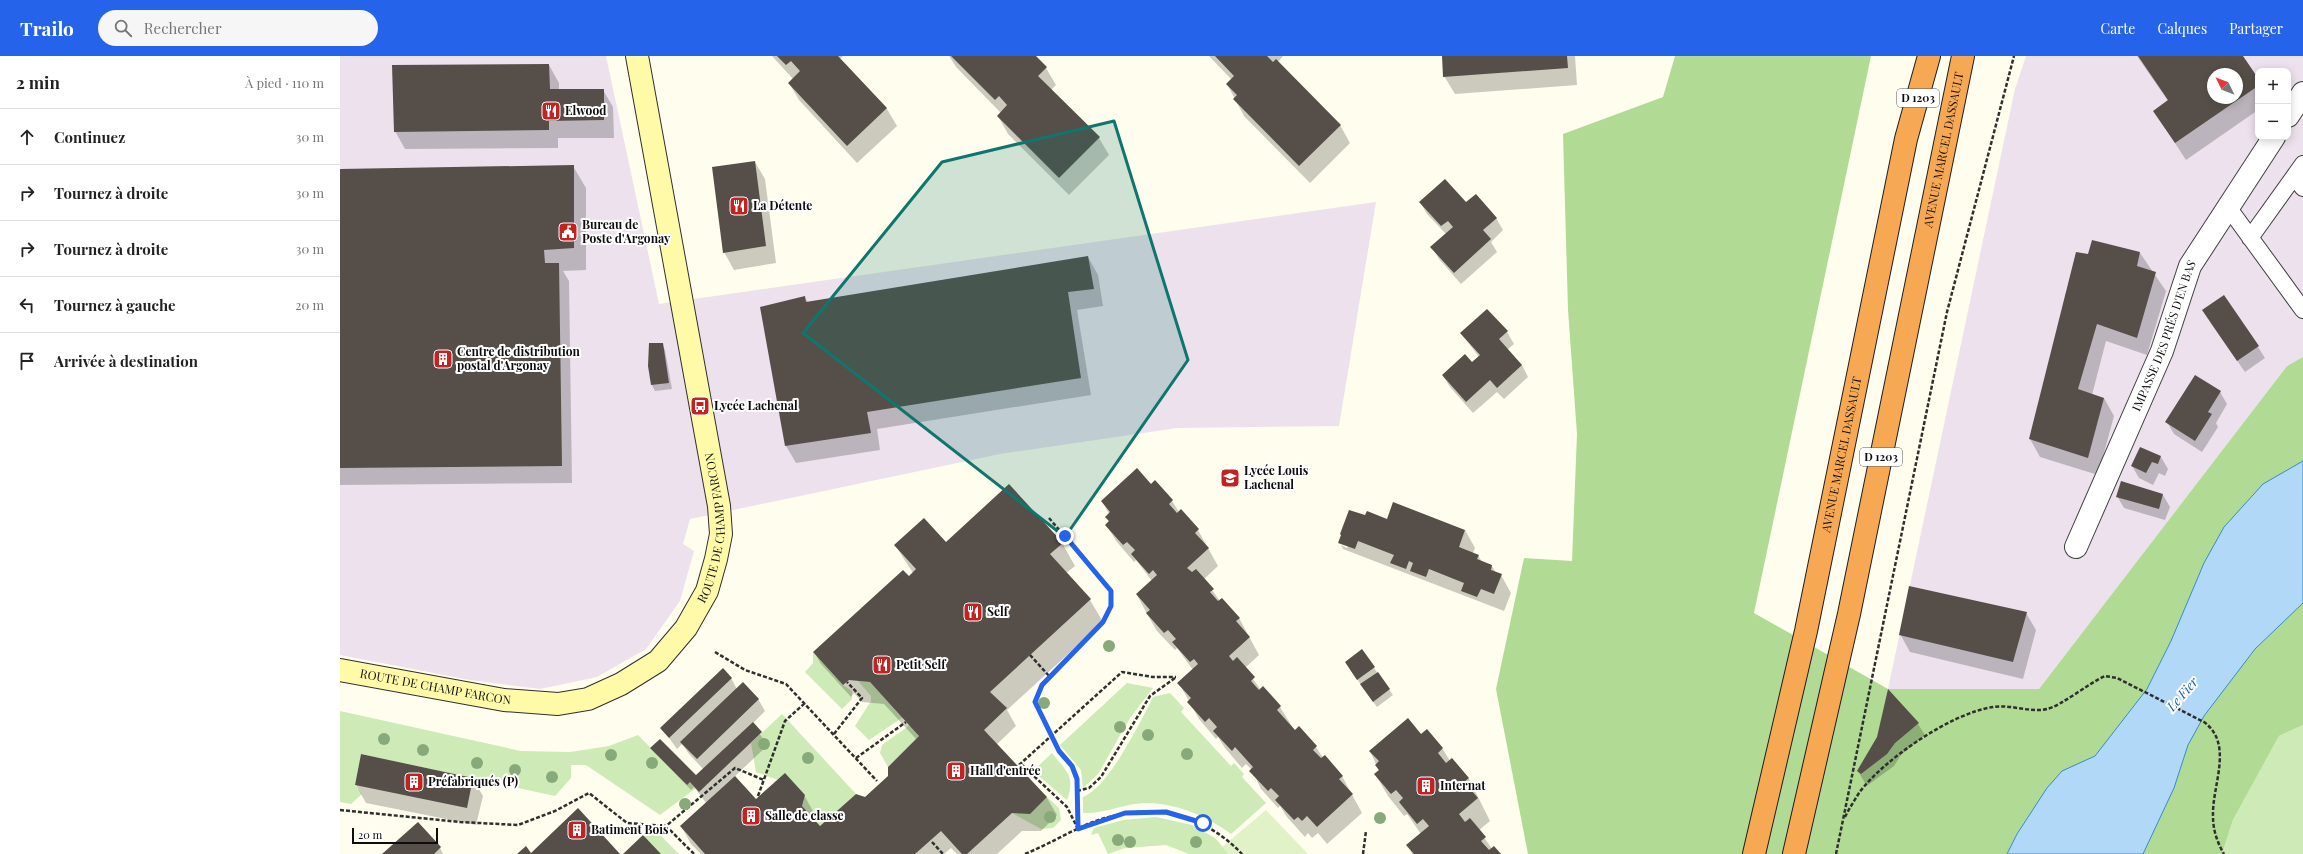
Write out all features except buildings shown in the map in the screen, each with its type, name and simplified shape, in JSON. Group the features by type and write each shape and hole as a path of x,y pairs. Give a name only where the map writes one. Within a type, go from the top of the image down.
{"highway":[{"path":"1906,139 1916,56"},
{"name":"AVENUE MARCEL DASSAULT","path":"1754,854 1806,631 1906,139 1929,56"},
{"name":"AVENUE MARCEL DASSAULT","path":"1794,854 1849,614 1963,57"}],"street":[{"name":"ROUTE DE CHAMP FARCON","path":"340,670 504,700 558,704 588,699 621,684 658,661 686,628 707,591 721,534 719,506 637,56"},
{"path":"2291,111 2303,93"},
{"name":"IMPASSE DES PRÉS D'EN BAS","path":"2076,547 2162,351 2190,266 2272,140"}],"lane":[{"path":"2250,238 2300,176"},
{"path":"2228,208 2303,310"}],"path":[{"path":"1836,854 1947,312 2014,56"},
{"path":"1049,518 1111,591 1111,606 1103,622 1042,685 1035,702 1051,737 1059,751 1072,766 1077,779 1078,829"},
{"path":"715,652 745,670 786,684 877,781"},
{"path":"1030,655 1050,676"},
{"path":"1077,791 1089,788 1101,777 1150,696 1176,677 1153,677 1122,672 1020,765 1067,807 1078,829"},
{"path":"1843,820 1860,792 1892,760 1935,728 1991,707 2009,706 2036,710 2048,709 2105,676 2117,678 2204,722 2213,729 2221,754 2213,815 2215,833 2224,854"},
{"path":"834,734 862,698 847,682"},
{"path":"758,796 785,721 805,703"},
{"path":"856,758 906,722"},
{"path":"666,826 735,768 764,780"},
{"path":"340,810 460,822 518,824 555,811 589,793 627,823 666,826 694,854"},
{"path":"1025,854 1078,829 1125,813 1166,812 1203,823 1242,854"},
{"path":"1363,854 1366,831"},
{"path":"932,842 943,854"}],"highlighted area":[{"path":"1114,121 1188,360 1065,537 803,333 942,162"}],"shaded area":[{"path":"340,56 606,56 659,304 1376,202 1339,426 1177,428 1000,454 690,519 683,544 694,551 680,601 646,649 597,677 540,689 470,680 340,655"},
{"path":"2026,56 2303,56 2303,357 2287,366 2039,689 1888,689 2015,89"}],"green space":[{"path":"1675,56 1871,56 1754,613 1888,689 2039,689 2287,366 2303,357 2303,725 2279,736 2233,820 2222,854 1528,854 1496,689 1524,558 1572,561 1577,434 1568,310 1563,134 1663,97"},
{"path":"813,652 843,685 852,691 852,699 842,709 805,672 813,663"},
{"path":"858,681 870,682 903,717 869,740 855,726 871,701 871,696"},
{"path":"1127,683 1153,688 1130,718 1098,774 1083,788 1081,770 1060,745"},
{"path":"1170,693 1184,708 1181,712 1231,766 1234,763 1244,774 1242,777 1266,803 1231,834 1213,822 1193,812 1160,804 1141,803 1100,812 1083,813 1083,797 1093,791 1113,768 1132,738 1153,697"},
{"path":"340,711 521,751 570,752 609,746 638,735 687,785 690,782 696,788 660,815 586,765 571,765 571,778 555,796 361,754 355,785 362,794 351,804 340,802"},
{"path":"782,714 856,794 820,826 802,806 805,795 778,780 756,772 751,743"},
{"path":"910,725 919,736 888,767 880,753 882,745"},
{"path":"2303,725 2303,854 2222,854 2233,820 2279,736"},
{"path":"1052,753 1065,769 1070,779 1070,792 1067,800 1033,771"},
{"path":"1047,797 1059,808 1061,820 1053,828 1041,829 1012,813 1030,813"},
{"path":"1266,810 1308,854 1229,854 1222,847"},
{"path":"1156,817 1192,825 1215,838 1229,854 1189,854 1166,845 1125,848 1108,854 1098,833 1091,835 1094,828 1123,820"},
{"path":"652,833 659,834 679,854 661,854 643,835"}],"water":[{"name":"Le Fier","path":"2303,461 2303,603 2255,649 2204,716 2188,745 2174,788 2143,854 2007,854 2017,834 2047,788 2062,771 2095,756 2147,689 2171,641 2204,563 2224,527 2263,484"}],"place":[{"name":"Elwood","path":"551,111"},
{"name":"La Détente","path":"739,206"},
{"name":"Bureau de Poste d'Argonay","path":"568,232"},
{"name":"Centre de distribution postal d'Argonay","path":"443,359"},
{"name":"Lycée Lachenal","path":"700,406"},
{"name":"Lycée Louis Lachenal","path":"1230,478"},
{"name":"Self","path":"973,612"},
{"name":"Petit Self","path":"882,665"},
{"name":"Hall d'entrée","path":"956,771"},
{"name":"Préfabriqués (P)","path":"414,782"},
{"name":"Internat","path":"1426,786"},
{"name":"Salle de classe","path":"751,816"},
{"name":"Batiment Bois","path":"577,830"}],"route":[{"path":"1065,536 1111,591 1111,606 1103,622 1042,685 1035,702 1041,717 1059,751 1072,766 1077,779 1078,829 1090,823 1125,813 1166,812 1203,823"}]}
